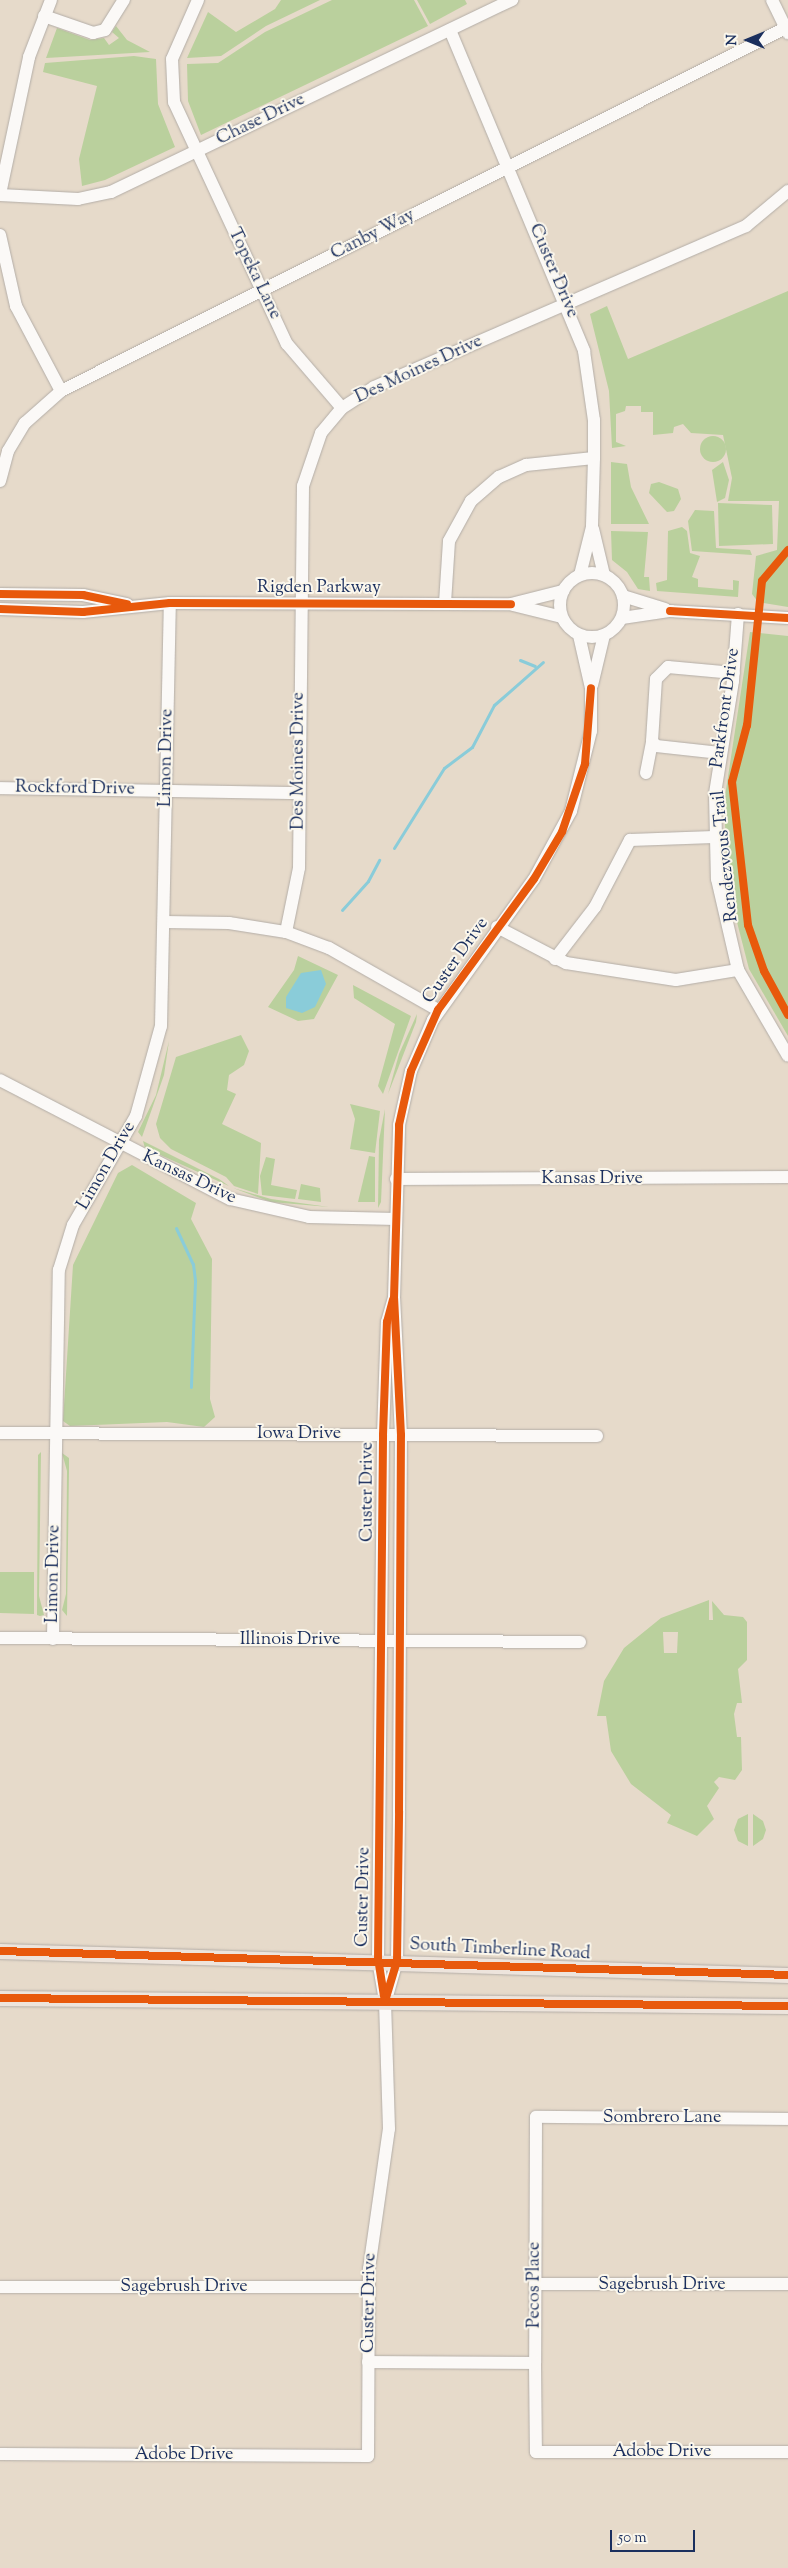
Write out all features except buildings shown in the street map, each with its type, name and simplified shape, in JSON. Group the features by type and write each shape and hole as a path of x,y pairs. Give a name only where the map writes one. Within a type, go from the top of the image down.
{"main road":[{"name":"South Timberline Road","path":"0,1951 378,1960 788,1975"},
{"path":"0,1998 788,2006"}],"street":[{"path":"0,194 29,56 51,0"},
{"path":"44,16 92,33 105,30 124,0"},
{"name":"Topeka Lane","path":"198,0 172,59 174,102 195,152 295,356 342,408"},
{"name":"Chase Drive","path":"0,194 93,197 195,152 512,0"},
{"path":"772,0 787,30"},
{"name":"Custer Drive","path":"450,30 568,304 590,382 594,458 592,527 580,575"},
{"name":"Canby Way","path":"0,481 8,451 25,423 61,392 787,30"},
{"name":"Des Moines Drive","path":"286,932 297,886 300,603 306,467 321,433 342,408 374,387 746,226 788,191"},
{"path":"0,235 16,306 61,392"},
{"path":"445,603 449,541 471,501 499,478 526,465 594,458"},
{"name":"Custer Drive","path":"592,527 604,575"},
{"path":"670,611 623,596 604,575 580,575 563,591 562,617 579,635 604,635 622,618 670,611 788,618"},
{"name":"Rigden Parkway","path":"511,604 563,591"},
{"name":"Rigden Parkway","path":"0,594 83,595 127,604"},
{"path":"622,618 623,596"},
{"name":"Rigden Parkway","path":"0,609 83,612 127,604 170,602 445,603 511,604 562,617"},
{"name":"Limon Drive","path":"53,1639 59,1270 73,1225 122,1146 155,1057 164,995 170,602"},
{"name":"Parkfront Drive","path":"738,614 734,673 720,753 714,837 721,903 738,970 788,1056"},
{"name":"Custer Drive","path":"579,635 591,688"},
{"name":"Custer Drive","path":"385,2001 397,1961 401,1641 401,1436 394,1298 396,1179 405,1092 438,1010 543,866 571,811 585,764 591,688 604,635"},
{"path":"646,773 652,742 656,679 661,671 668,667 734,673"},
{"path":"652,742 656,746 720,753"},
{"name":"Rockford Drive","path":"0,788 299,793"},
{"path":"556,959 595,907 630,840 714,837"},
{"path":"165,922 229,923 286,932 329,948 438,1010"},
{"path":"497,927 556,959 676,980 738,970"},
{"name":"Kansas Drive","path":"0,1080 122,1146 251,1206 309,1217 396,1219"},
{"name":"Kansas Drive","path":"396,1179 788,1177"},
{"name":"Custer Drive","path":"368,2456 369,2288 372,2223 388,2129 385,2001 378,1960 383,1435 387,1322 394,1298"},
{"name":"Iowa Drive","path":"0,1433 597,1436"},
{"name":"Illinois Drive","path":"0,1638 580,1642"},
{"name":"Sombrero Lane","path":"536,2118 788,2119"},
{"name":"Pecos Place","path":"536,2118 536,2452"},
{"name":"Sagebrush Drive","path":"535,2284 788,2284"},
{"name":"Sagebrush Drive","path":"0,2287 369,2288"},
{"path":"368,2362 535,2363"},
{"name":"Adobe Drive","path":"536,2452 788,2452"},
{"name":"Adobe Drive","path":"0,2454 368,2456"}],"green space":[{"path":"281,0 320,0 266,26 221,56 187,58 208,12 236,32 275,9"},
{"path":"332,0 414,0 428,26 201,135 188,101 187,64 218,63 265,32"},
{"path":"417,0 465,0 467,4 430,24"},
{"path":"116,26 127,40 150,52 46,58 57,28 90,40 104,38 109,45 119,38 112,32"},
{"path":"134,56 156,59 158,104 175,147 105,180 82,186 79,159 97,86 43,72 45,63"},
{"path":"788,291 788,607 758,602 752,594 756,556 777,550 779,501 728,501 732,478 723,435 691,433 683,424 674,427 673,433 653,435 653,412 641,412 641,406 626,406 625,411 616,414 616,442 626,446 612,448 609,391 590,314 607,306 628,359"},
{"path":"713,436 722,440 726,449 722,458 713,462 704,458 700,449 704,440"},
{"path":"611,462 627,464 631,487 649,524 611,524"},
{"path":"723,462 729,480 725,498 717,502 712,470"},
{"path":"659,482 678,489 681,499 674,511 667,512 649,493 651,484"},
{"path":"718,503 772,505 773,544 719,546"},
{"path":"695,510 714,511 716,548 750,550 752,555 692,551 688,521"},
{"path":"682,527 687,531 690,553 700,556 692,577 698,579 698,587 733,590 733,580 739,581 738,597 657,591 656,583 667,580 668,531"},
{"path":"611,531 648,532 644,577 649,577 650,591 638,589 627,572 612,560"},
{"path":"750,632 788,636 788,1036 749,969 728,887 724,803"},
{"path":"298,956 338,975 314,1019 298,1021 268,1007 294,970"},
{"path":"353,985 411,1016 383,1094 378,1086 395,1024 354,998"},
{"path":"417,1014 416,1022 388,1094 399,1054"},
{"path":"241,1035 249,1051 244,1065 229,1075 227,1090 236,1094 222,1124 261,1143 258,1194 234,1186 226,1177 171,1149 160,1138 156,1124 176,1057"},
{"path":"169,1041 164,1075 142,1137 138,1132 156,1095"},
{"path":"350,1104 380,1111 375,1153 350,1149 355,1119"},
{"path":"385,1109 381,1202 378,1208 379,1140"},
{"path":"143,1141 219,1179 229,1186 145,1148"},
{"path":"369,1156 375,1157 375,1202 358,1202"},
{"path":"266,1157 275,1159 271,1185 297,1190 295,1199 262,1195 260,1176"},
{"path":"132,1165 196,1203 191,1219 212,1259 210,1399 215,1417 204,1427 167,1422 70,1426 63,1421 73,1265 118,1173"},
{"path":"301,1184 320,1188 321,1202 298,1199"},
{"path":"233,1188 271,1199 329,1207 271,1202"},
{"path":"41,1452 39,1596 44,1615 40,1616 37,1615 38,1455"},
{"path":"62,1453 69,1458 67,1616 62,1610 66,1594 67,1471"},
{"path":"0,1572 34,1572 34,1614 0,1613"},
{"path":"709,1600 709,1620 713,1620 712,1601 724,1615 743,1617 747,1622 747,1660 738,1669 742,1703 737,1703 734,1714 737,1737 741,1737 742,1770 735,1780 719,1777 714,1782 719,1788 707,1806 714,1819 697,1836 667,1823 671,1815 631,1784 611,1751 606,1716 597,1716 604,1681 624,1648 661,1618","holes":["663,1632 678,1632 677,1653 664,1653"]},
{"path":"748,1814 748,1846 738,1841 734,1830 738,1819"},
{"path":"753,1814 763,1821 766,1830 763,1839 753,1846"}],"water":[{"path":"321,970 326,984 315,1007 302,1013 286,1008 286,997 301,973"}],"waterway":[{"path":"520,660 535,666"},
{"path":"394,848 444,768 472,747 494,705 543,662"},
{"path":"342,910 368,881 379,860"},
{"path":"176,1228 193,1264 195,1281 191,1387"}],"cycle path":[{"name":"Rendezvous Trail","path":"788,550 762,581 747,725 732,782 748,925 764,971 788,1015"},
{"path":"0,594 83,595 127,604"},
{"path":"0,609 83,612 170,603 511,604"},
{"path":"670,611 788,618"},
{"path":"385,2001 397,1961 401,1435 394,1298 399,1125 411,1071 438,1010 534,879 562,832 585,764 591,688"},
{"path":"384,1996 378,1960 383,1435 387,1322 393,1300"},
{"path":"0,1951 788,1975"},
{"path":"0,1998 788,2006"}]}
